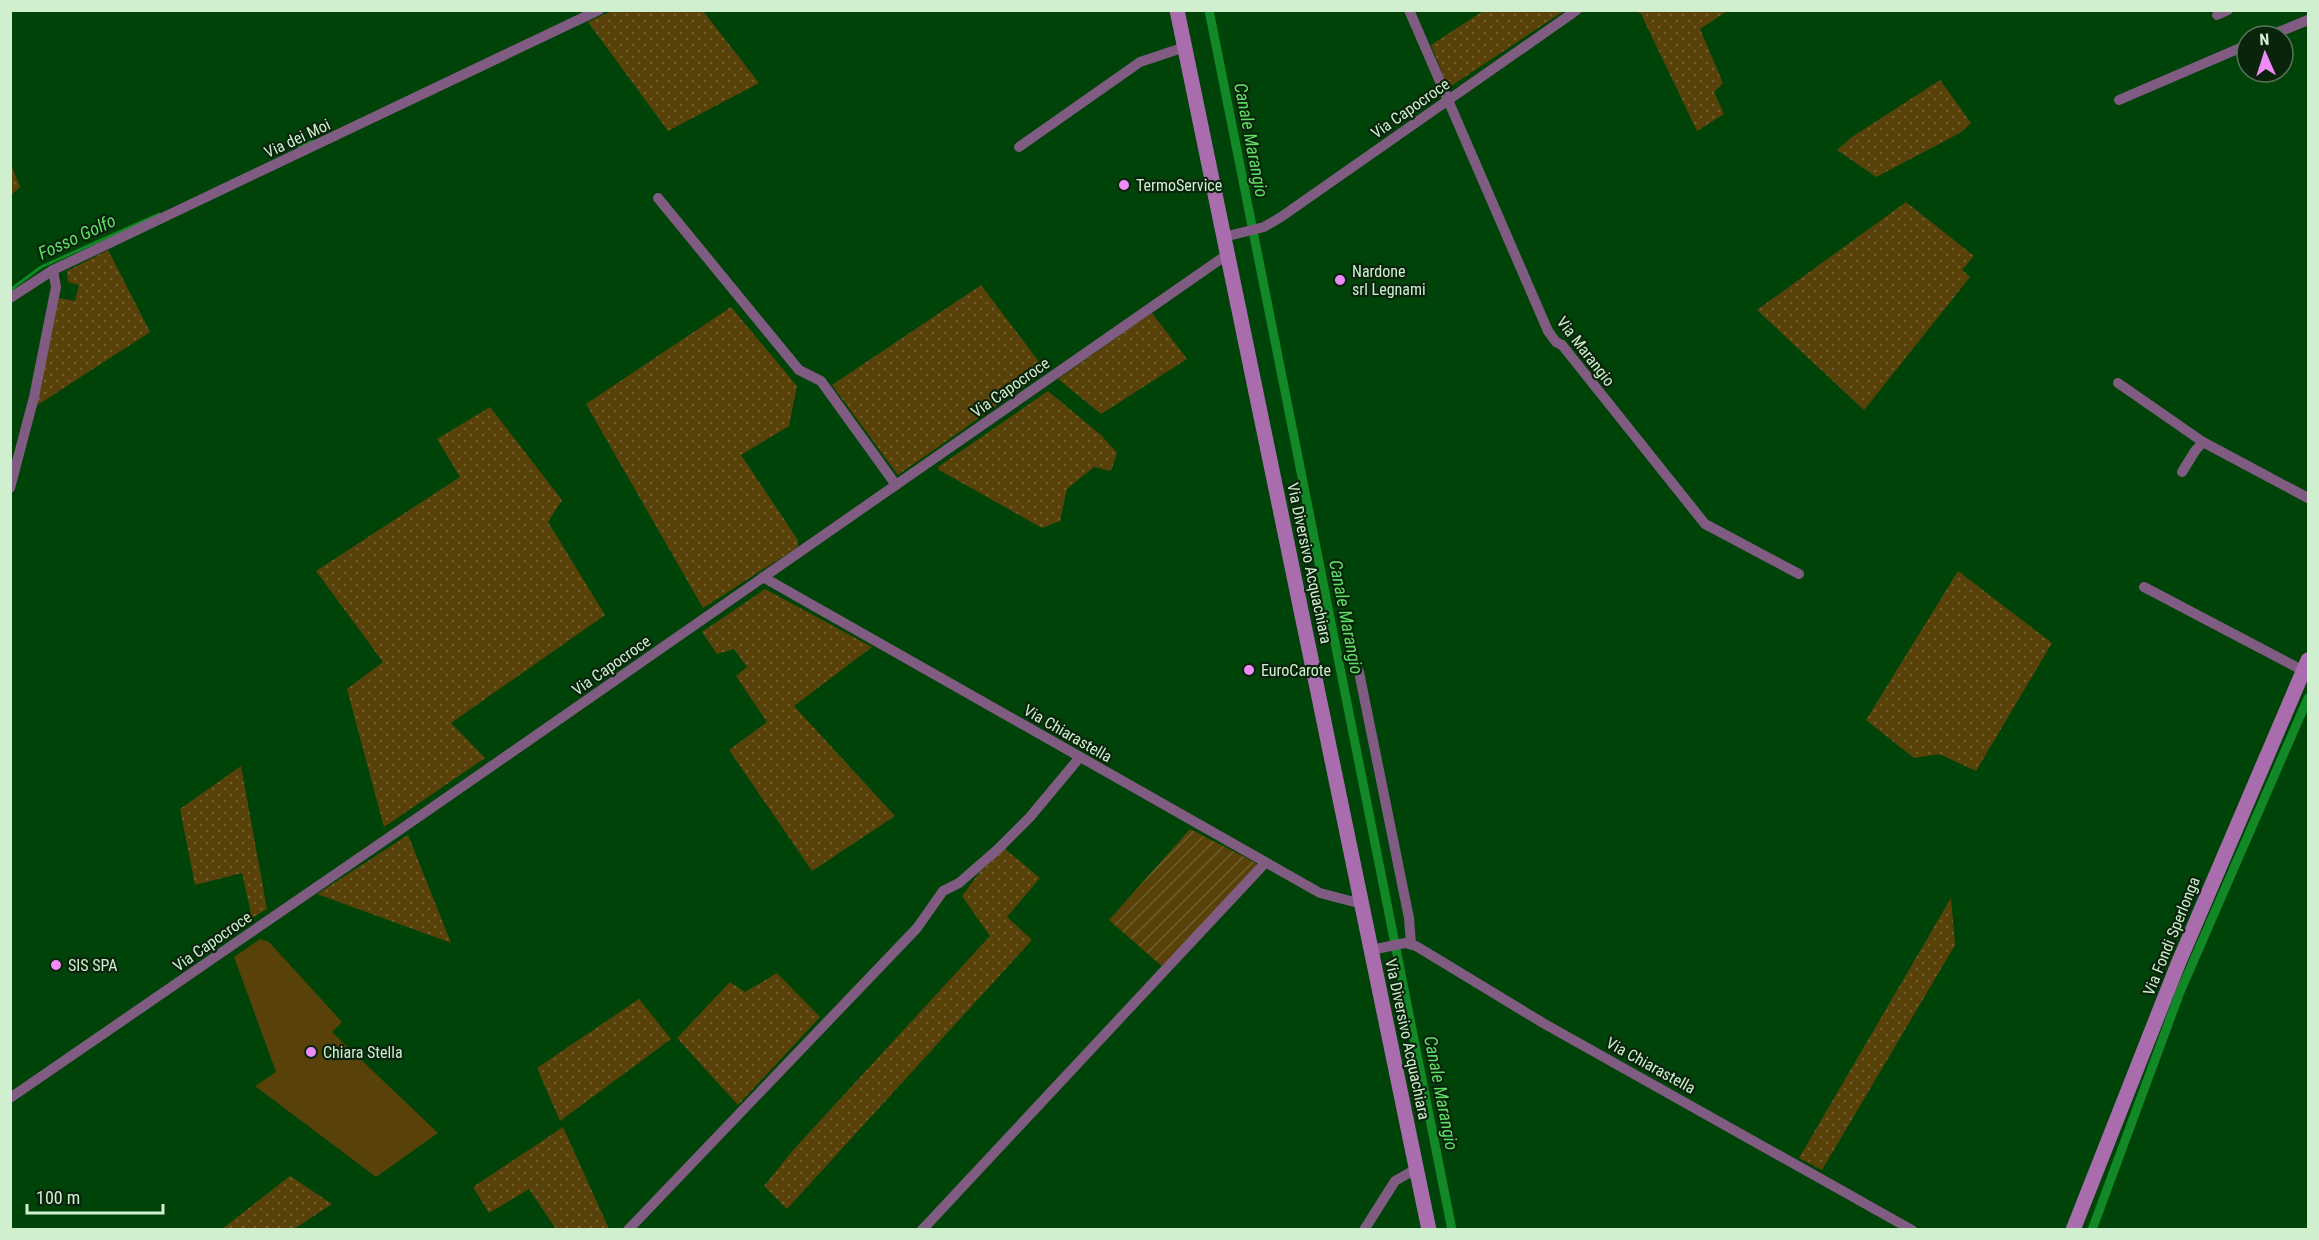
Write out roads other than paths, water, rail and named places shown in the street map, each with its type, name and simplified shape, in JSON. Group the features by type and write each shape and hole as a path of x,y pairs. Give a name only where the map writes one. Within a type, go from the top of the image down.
{"main road":[{"name":"Via Diversivo Acquachiara","path":"1178,10 1229,235 1228,254 1362,904 1377,949 1429,1230"},
{"name":"Via Fondi Sperlonga","path":"2073,1230 2182,954 2306,665"}],"street":[{"name":"Via dei Moi","path":"10,298 53,270 599,10"},
{"name":"Via Marangio","path":"1408,10 1446,101 1454,112 1552,337 1562,345 1705,524 1799,574"},
{"name":"Via Capocroce","path":"1229,235 1264,227 1577,10"},
{"path":"2217,15 2228,10"},
{"path":"1019,147 1140,62 1185,46"},
{"path":"2119,99 2235,50"},
{"path":"658,198 799,370 821,381 896,485"},
{"name":"Via Capocroce","path":"10,1098 1228,254"},
{"path":"10,488 34,397 56,287 53,270"},
{"path":"2118,383 2203,442 2308,498"},
{"path":"2182,472 2194,451 2203,442"},
{"name":"Via Chiarastella","path":"764,577 1320,893 1362,904"},
{"path":"2144,587 2306,665"},
{"path":"1359,672 1410,918 1408,943 1377,949"},
{"path":"628,1230 917,928 943,891 959,884 998,849 1029,817 1080,757"},
{"path":"922,1230 1265,862"},
{"name":"Via Chiarastella","path":"1408,943 1543,1023 1912,1230"},
{"path":"1364,1230 1395,1181 1416,1169"}],"waterway":[{"name":"Canale Marangio","path":"1209,10 1452,1230"},
{"name":"Fosso Golfo","path":"299,147 313,141"},
{"name":"Fosso Golfo","path":"10,290 41,267 159,214"},
{"path":"2092,1230 2180,992 2308,698"}],"place":[{"name":"TermoService","path":"1124,185"},
{"name":"Nardone srl Legnami","path":"1340,280"},
{"name":"EuroCarote","path":"1249,670"},
{"name":"SIS SPA","path":"56,965"},
{"name":"Chiara Stella","path":"311,1052"}]}
